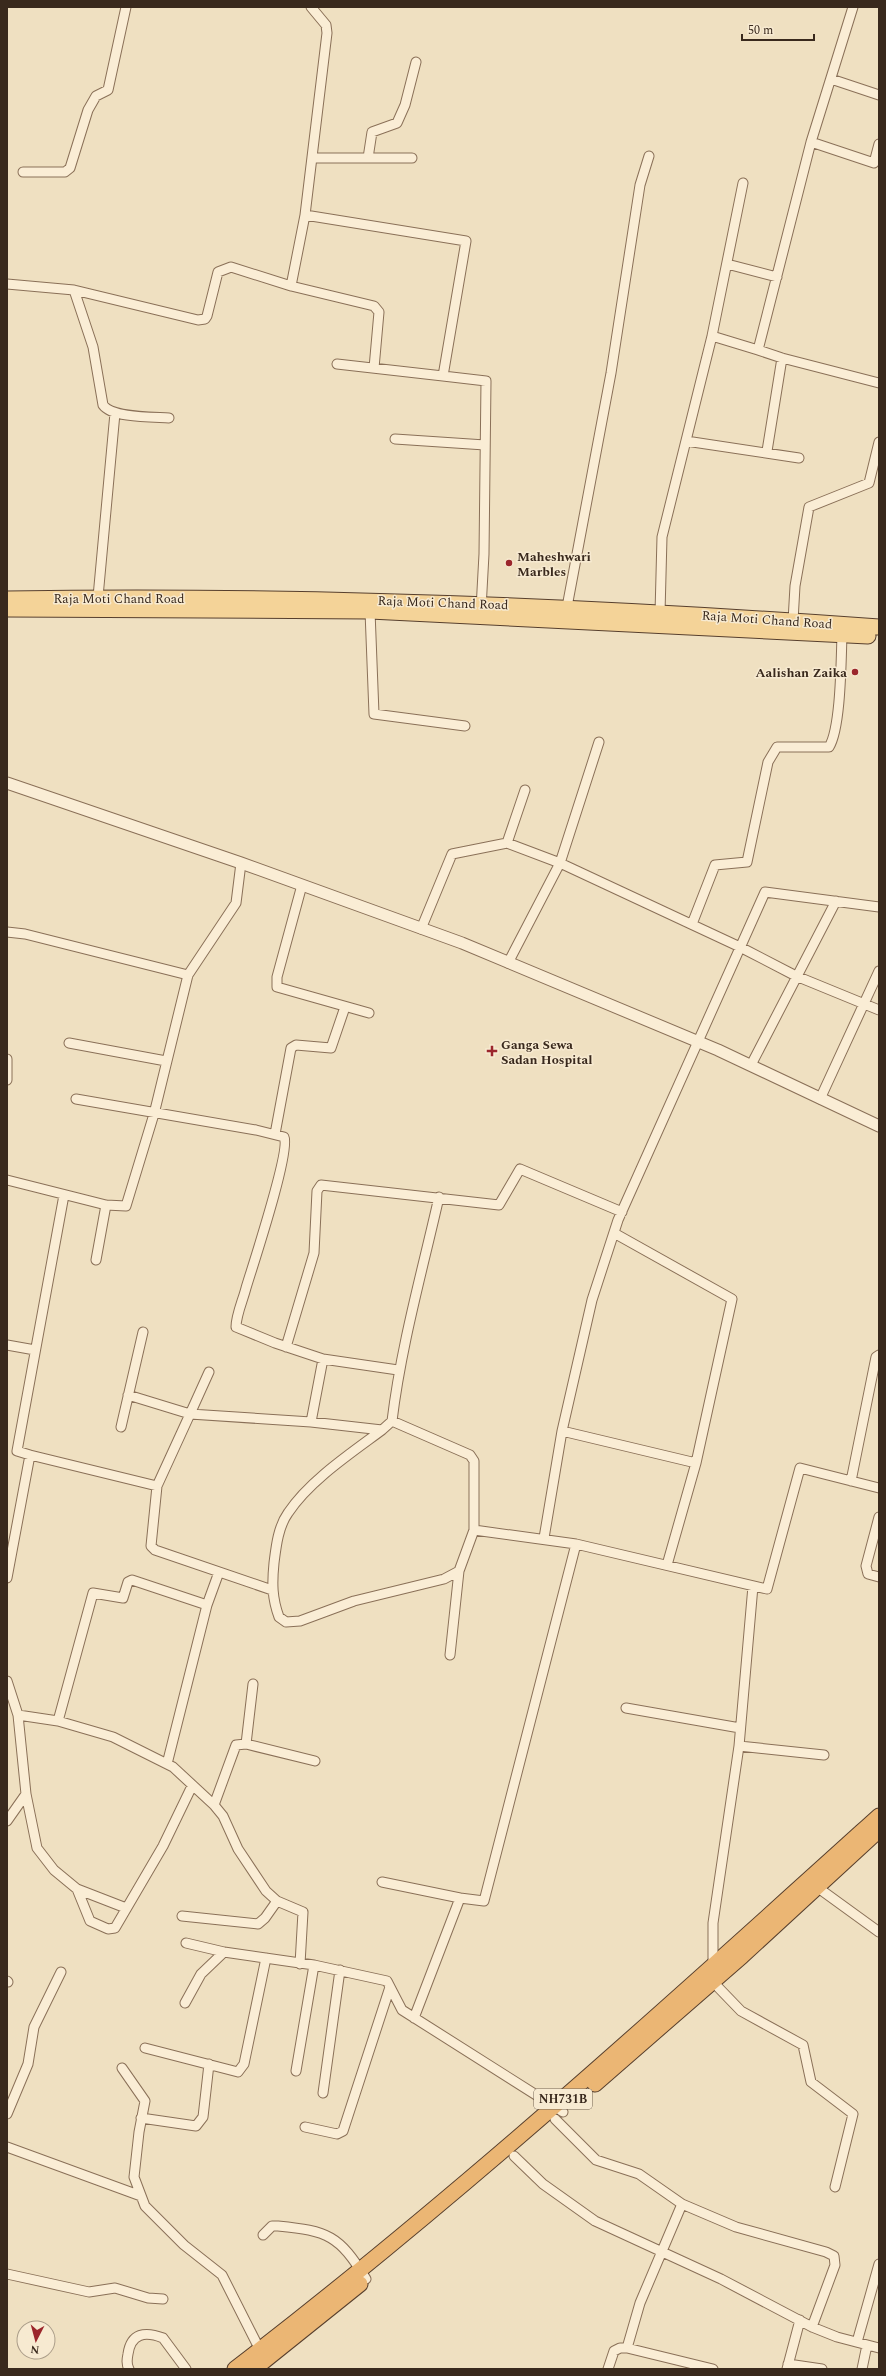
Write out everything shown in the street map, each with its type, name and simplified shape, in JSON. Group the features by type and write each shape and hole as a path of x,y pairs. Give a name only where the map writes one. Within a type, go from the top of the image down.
{"highway":[{"name":"NH731B","path":"713,1974 879,1816"},
{"name":"NH731B","path":"364,2274 465,2185 557,2112 713,1974 817,1887 879,1830"},
{"name":"NH731B","path":"235,2369 263,2354 514,2156 557,2112"},
{"name":"NH731B","path":"254,2369 263,2354"}],"main road":[{"name":"Raja Moti Chand Road","path":"7,599 98,597 376,600 481,609 567,607 793,620 879,627"},
{"path":"7,609 370,611 481,609 842,635 879,636"}],"street":[{"path":"23,172 64,172 70,168 88,110 96,96 108,90 126,7"},
{"path":"291,286 305,215 313,158 316,114 327,29 311,7"},
{"path":"758,350 811,142 853,7"},
{"path":"368,158 372,132 393,126 400,118 416,62"},
{"path":"831,79 879,94"},
{"path":"811,142 874,164 879,144"},
{"path":"567,607 611,373 640,185 649,156"},
{"path":"313,158 412,158"},
{"path":"660,613 662,536 712,336 744,183"},
{"path":"305,215 466,241 443,376"},
{"path":"727,264 777,277"},
{"path":"7,284 74,290 198,320 205,319 207,316 218,272 231,267 291,286 374,306 379,312 374,368"},
{"path":"74,290 93,347 103,404 106,409 115,413 169,418"},
{"path":"712,336 782,358 879,382"},
{"path":"767,451 782,358"},
{"path":"337,364 486,380 481,609"},
{"path":"98,597 115,413"},
{"path":"395,439 485,445"},
{"path":"686,441 767,451 799,458"},
{"path":"793,620 795,586 809,507 869,483 879,442"},
{"path":"370,611 374,714 464,726"},
{"path":"692,924 715,865 747,862 768,762 777,747 829,747 832,742 837,711 842,635"},
{"path":"508,963 560,863 599,742"},
{"path":"7,783 241,863 421,928 698,1041 879,1126"},
{"path":"507,843 525,790"},
{"path":"421,928 452,854 507,843 560,863 692,924 796,976 879,1010"},
{"path":"7,1180 106,1205 126,1206 154,1114 188,975 236,902 241,863"},
{"path":"302,885 277,977 277,987 369,1013"},
{"path":"544,1538 562,1431 592,1300 614,1233 765,892 879,907"},
{"path":"751,1065 836,901"},
{"path":"7,932 25,934 188,975"},
{"path":"820,1099 879,971"},
{"path":"275,1134 291,1048 293,1045 296,1045 330,1048 345,1007"},
{"path":"69,1043 166,1061"},
{"path":"7,1059 7,1080"},
{"path":"76,1099 154,1114 275,1134 285,1139 283,1156 269,1212 236,1327 286,1347 323,1358 398,1370"},
{"path":"286,1347 314,1253 318,1187 327,1185 499,1205 520,1169 622,1212"},
{"path":"64,1195 17,1451 156,1486"},
{"path":"439,1198 412,1317 398,1370 392,1421 308,1490 287,1514 276,1542 272,1590 279,1617 286,1622 293,1623 354,1601 444,1579 459,1570"},
{"path":"96,1260 106,1205"},
{"path":"614,1233 732,1299 696,1463 667,1565"},
{"path":"121,1427 143,1332"},
{"path":"7,1345 35,1350"},
{"path":"851,1481 876,1357 879,1354"},
{"path":"311,1422 323,1358"},
{"path":"209,1372 156,1486 150,1546 154,1550 272,1590"},
{"path":"128,1396 190,1414 311,1422 382,1430"},
{"path":"392,1421 470,1455 474,1461 474,1530 459,1570 450,1655"},
{"path":"562,1431 696,1463"},
{"path":"7,1578 30,1455"},
{"path":"474,1530 544,1538 576,1544 766,1589 800,1468 879,1488"},
{"path":"879,1517 866,1566 868,1574 879,1577"},
{"path":"382,1882 460,1898 484,1901 576,1544"},
{"path":"167,1764 207,1605 219,1572"},
{"path":"58,1721 93,1593 123,1598 128,1582 132,1580 207,1605"},
{"path":"753,1586 739,1746 713,1923 713,1974 741,2011 803,2045 811,2082 853,2114 835,2187"},
{"path":"7,1681 18,1715 26,1794 37,1848 54,1870 77,1889 126,1908"},
{"path":"246,1744 253,1684"},
{"path":"626,1708 740,1728"},
{"path":"18,1715 58,1721 113,1737 173,1767 192,1786 214,1804 223,1816 238,1849 266,1891 277,1901 303,1912 300,1964"},
{"path":"214,1804 233,1748 241,1744 315,1761"},
{"path":"739,1746 824,1755"},
{"path":"77,1889 88,1919 108,1929 115,1928 163,1846 192,1786"},
{"path":"7,1821 26,1794"},
{"path":"817,1887 879,1932"},
{"path":"414,2018 460,1898"},
{"path":"182,1916 258,1924 277,1901"},
{"path":"186,1943 224,1952 314,1965 387,1980 402,2010 557,2112 596,2160 639,2174 682,2204 736,2227 826,2252 834,2256 835,2265 812,2327"},
{"path":"185,2003 201,1974 224,1952"},
{"path":"145,2048 238,2072 244,2064 266,1958"},
{"path":"296,2071 314,1965"},
{"path":"323,2093 340,1970"},
{"path":"7,2114 28,2064 34,2027 61,1972"},
{"path":"305,2127 337,2134 343,2131 390,1987"},
{"path":"141,2118 196,2126 203,2118 209,2064"},
{"path":"122,2068 144,2101 134,2177 145,2206 184,2246 222,2275 263,2354"},
{"path":"7,2147 141,2196"},
{"path":"514,2156 543,2184 595,2221 721,2279 812,2327 837,2337 879,2348"},
{"path":"627,2348 640,2303 682,2204"},
{"path":"263,2234 269,2228 275,2226 326,2234 342,2245 364,2274"},
{"path":"857,2342 879,2264"},
{"path":"7,2274 89,2292 116,2288 148,2298 163,2299"},
{"path":"800,2320 788,2366 822,2369"},
{"path":"129,2369 127,2362 129,2343 133,2338 142,2335 163,2338 186,2369"},
{"path":"862,2369 867,2345"},
{"path":"608,2369 614,2351 620,2348 627,2348 713,2369"}],"place":[{"name":"Maheshwari Marbles","path":"509,563"},
{"name":"Aalishan Zaika","path":"855,672"},
{"name":"Ganga Sewa Sadan Hospital","path":"492,1051"}]}
